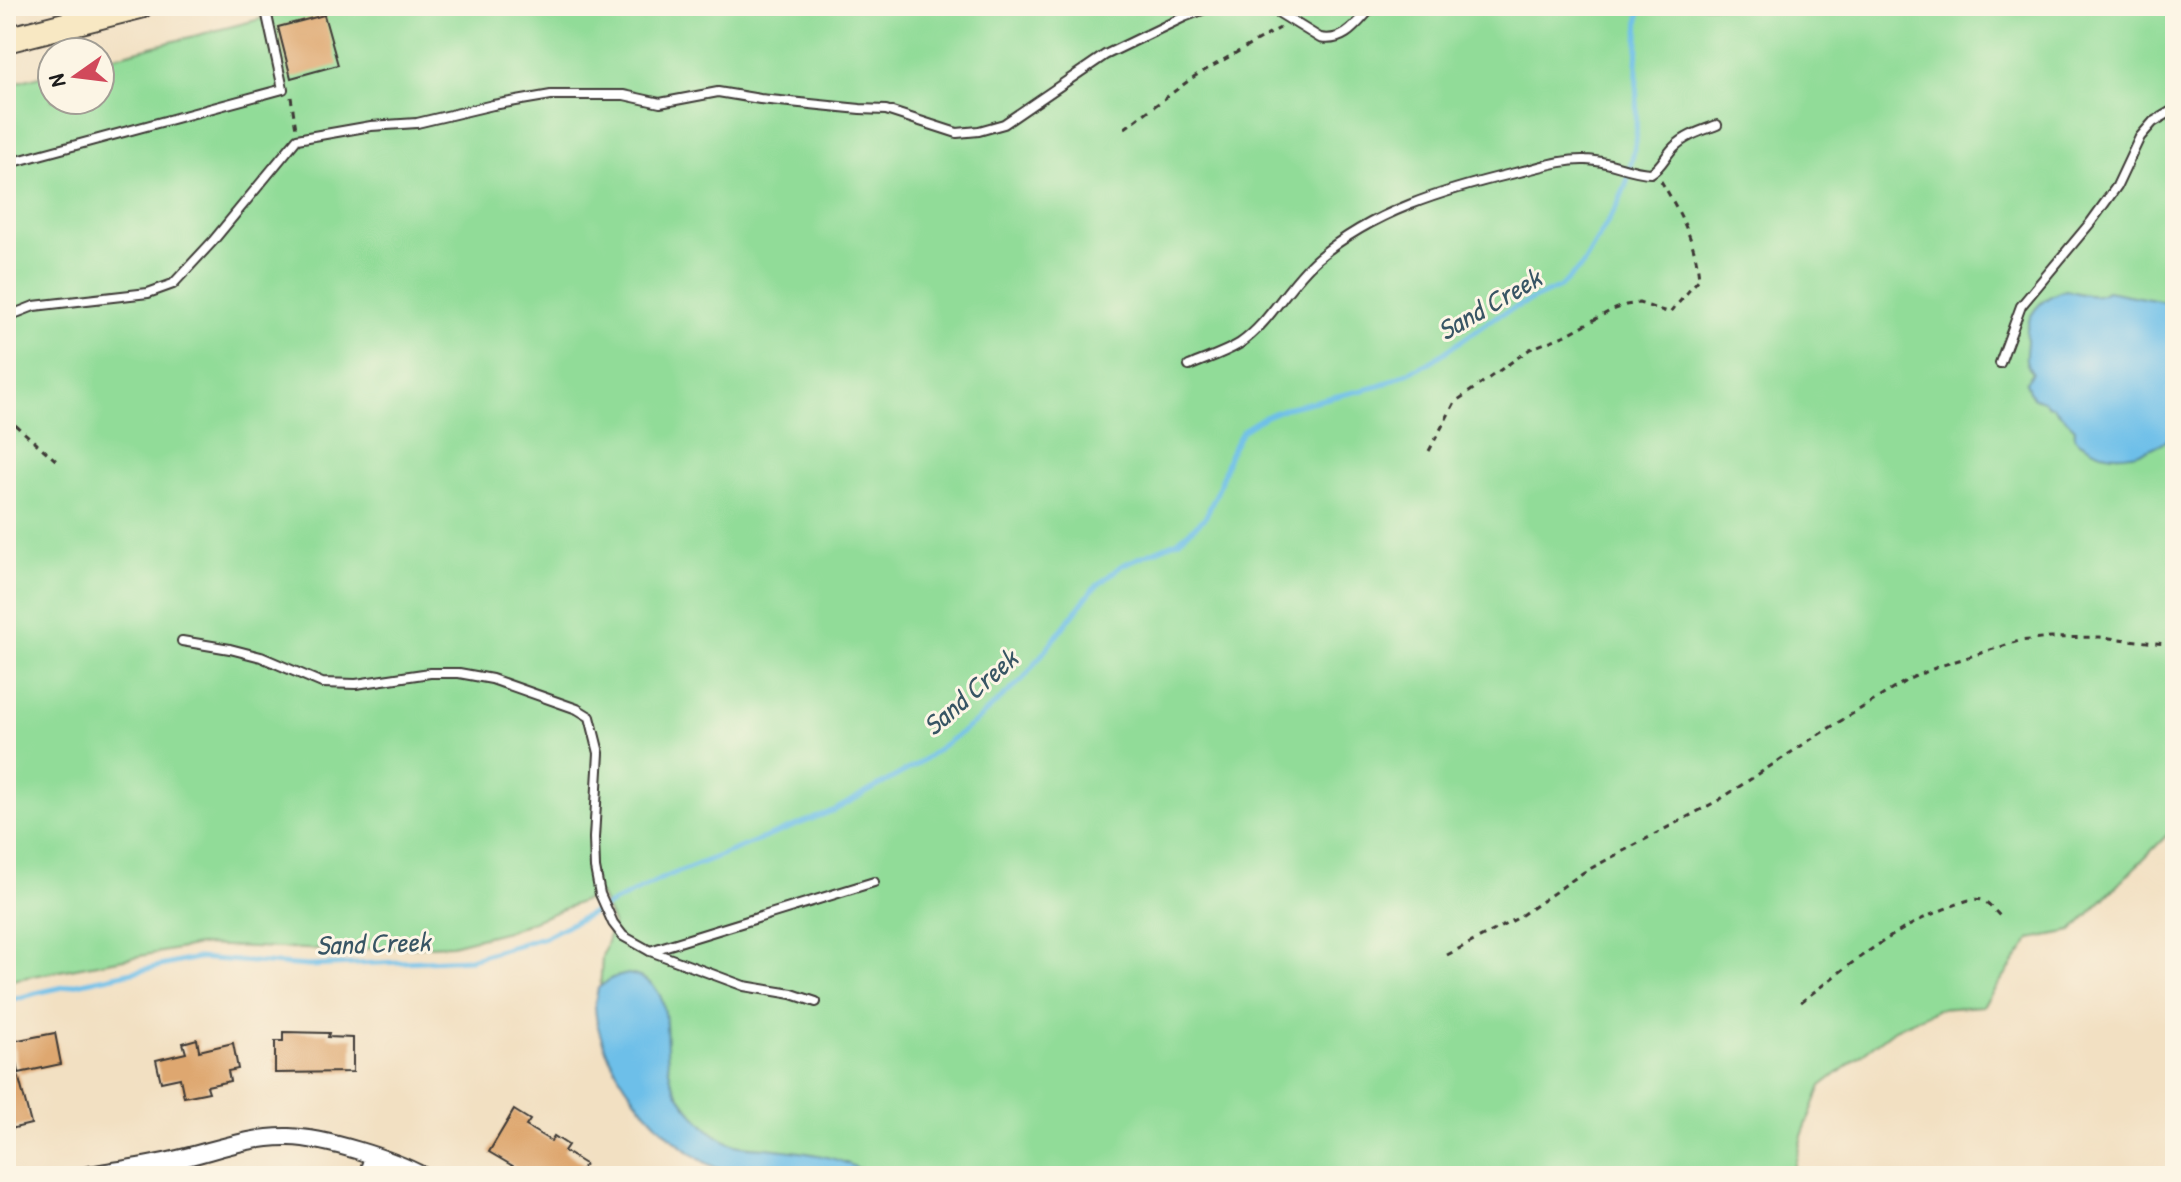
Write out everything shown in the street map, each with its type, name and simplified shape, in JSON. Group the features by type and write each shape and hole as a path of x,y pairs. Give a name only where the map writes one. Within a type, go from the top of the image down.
{"main road":[{"path":"6,40 140,6"}],"street":[{"path":"84,1176 171,1161 237,1142 287,1137 316,1140 403,1165 423,1176"},
{"path":"367,1176 373,1157"}],"lane":[{"path":"6,164 283,89 265,6"},
{"path":"6,317 34,306 148,293 173,284 213,241 297,139 371,126 417,123 551,95 624,95 660,103 718,92 774,101 886,110 957,133 979,131 1004,124 1105,55 1213,6"},
{"path":"1268,6 1320,38 1329,40 1348,33 1373,6"},
{"path":"2000,363 2021,306 2117,186 2140,137 2153,122 2175,109"},
{"path":"1189,366 1239,344 1267,318 1313,263 1340,239 1387,213 1467,185 1565,161 1588,160 1652,172 1685,137 1717,125"},
{"path":"182,641 261,657 322,683 389,681 430,673 481,677 558,702 590,717 599,753 595,868 600,894 613,923 623,936 650,951 744,986 792,994 816,1002"},
{"path":"650,951 874,882"}],"path":[{"path":"1125,128 1195,76 1293,22"},
{"path":"283,89 290,94 297,139"},
{"path":"1429,451 1455,402 1530,349 1626,305 1639,303 1670,313 1699,279 1698,261 1684,219 1652,172"},
{"path":"6,417 59,463"},
{"path":"1447,955 1516,919 1584,872 1719,800 1885,693 1930,670 2019,641 2100,637 2175,645"},
{"path":"1801,1002 1886,939 1940,911 1977,899 1984,900 2000,916"}],"green space":[{"path":"311,6 2175,6 2175,827 2072,931 2031,939 1983,1006 1938,1009 1895,1029 1821,1086 1802,1136 1792,1176 752,1176 729,1169 599,1009 602,957 613,923 600,894 511,930 452,945 331,950 199,945 6,981 6,85 36,77 36,116 116,116 116,56"}],"water":[{"path":"2066,290 2093,295 2107,291 2175,306 2175,434 2155,446 2132,454 2098,451 2079,441 2075,428 2053,407 2034,398 2029,392 2026,382 2032,372 2026,357 2029,322 2040,304"},
{"path":"628,974 644,979 655,987 661,998 672,1080 685,1104 712,1132 738,1146 821,1156 847,1163 872,1176 744,1176 719,1169 669,1136 626,1086 599,1031 595,1006 598,988 612,978"}],"building":[{"path":"324,15 338,65 291,78 278,27"},
{"path":"283,1032 329,1033 328,1037 353,1038 353,1072 275,1073 275,1041 283,1041"},
{"path":"55,1033 61,1064 19,1073 13,1041"},
{"path":"197,1039 199,1051 233,1043 238,1069 228,1071 230,1081 207,1086 209,1092 184,1097 180,1078 161,1082 156,1060 186,1053 183,1043"},
{"path":"17,1071 31,1124 10,1129 6,1121 6,1074"},
{"path":"514,1110 530,1120 526,1126 551,1141 554,1136 568,1145 564,1151 585,1164 578,1176 530,1176 489,1152"}],"waterway":[{"name":"Sand Creek","path":"6,1002 197,958 309,966 470,959 544,937 663,878 835,810 916,765 974,723 1023,679 1093,589 1122,565 1178,541 1205,518 1230,453 1243,430 1286,408 1380,386 1432,361 1497,316 1560,287 1582,266 1618,204 1627,182 1636,141 1639,16 1642,6"}]}
